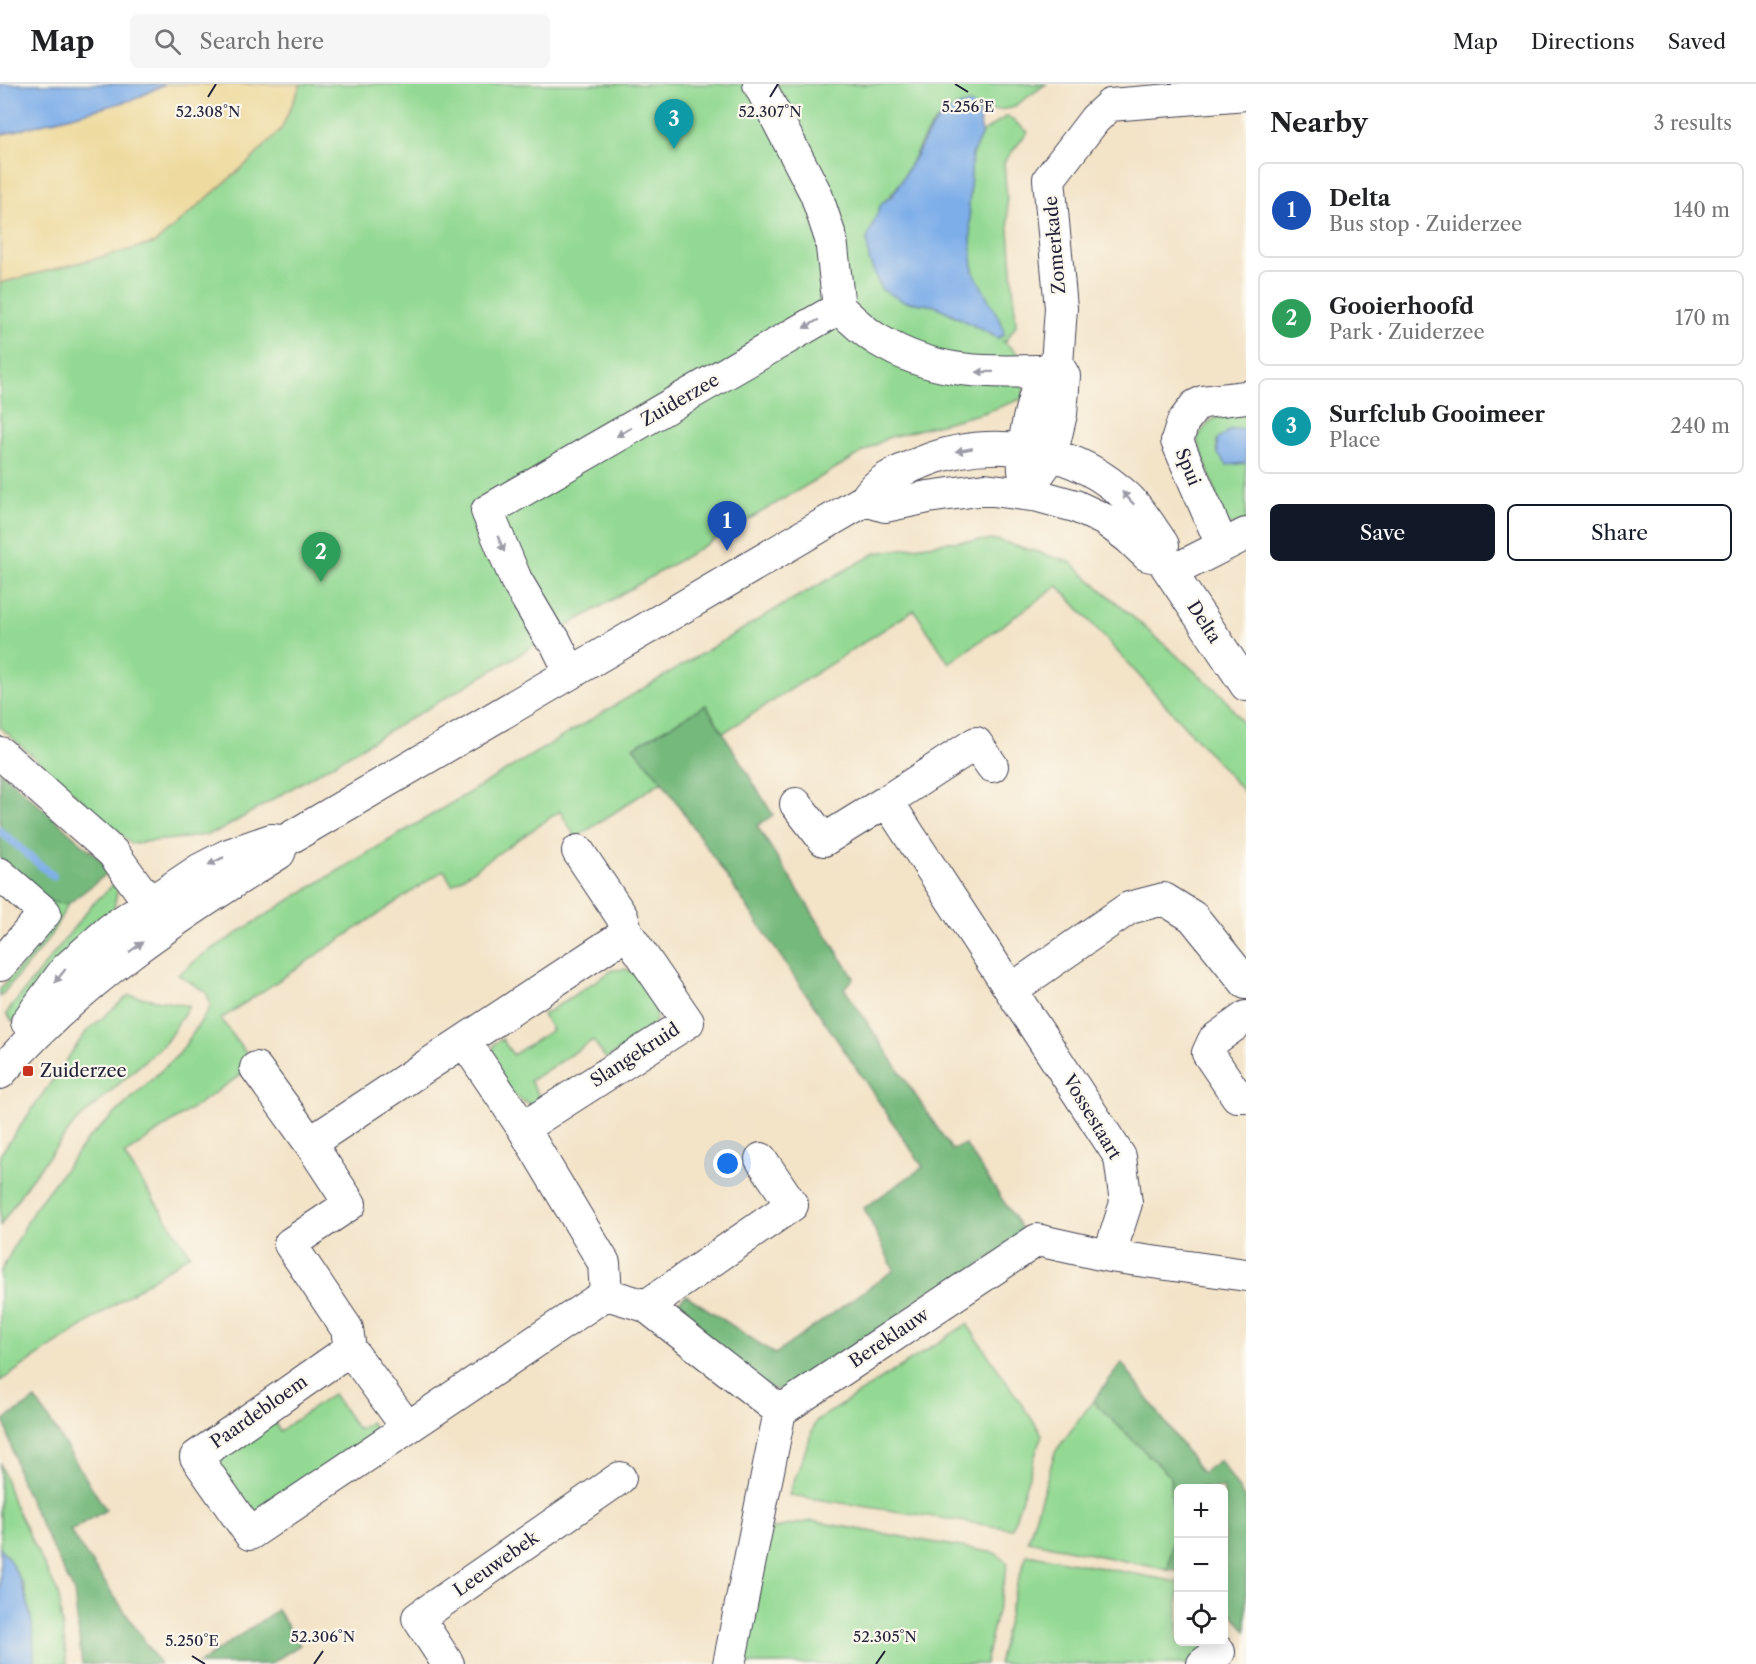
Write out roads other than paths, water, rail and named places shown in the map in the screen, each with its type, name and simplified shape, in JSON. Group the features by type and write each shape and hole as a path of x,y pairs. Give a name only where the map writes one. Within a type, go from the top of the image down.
{"street":[{"path":"759,84 816,194 831,240 839,308 877,339 919,361 971,372 1050,367"},
{"name":"Zomerkade","path":"1025,493 1037,454 1061,414 1064,376 1050,367 1061,308 1049,179 1095,119 1110,105 1246,94"},
{"name":"Zuiderzee","path":"570,672 554,639 549,636 516,580 487,511 839,308"},
{"name":"Spui","path":"1234,540 1181,456 1177,441 1188,413 1203,402 1246,397"},
{"path":"0,1073 158,913 191,874 228,855 271,840 283,842 865,500 874,486 887,478 940,456 982,447 1037,454"},
{"name":"Delta","path":"1037,454 1081,466 1120,490 1130,500 1163,545 1166,565 1246,685"},
{"path":"865,500 885,506 974,490 1025,493"},
{"name":"Delta","path":"1025,493 1056,500 1090,513 1119,530 1147,555 1166,565"},
{"path":"1166,565 1234,540"},
{"path":"796,804 824,840 976,743 992,766"},
{"path":"0,753 113,853 158,913"},
{"name":"Vossestaart","path":"887,801 1120,1157 1126,1203 1108,1256"},
{"name":"Slangekruid","path":"523,1128 688,1022 627,933 622,917 578,851"},
{"path":"0,874 45,913 0,965"},
{"path":"1011,990 1129,909 1164,899 1193,917 1246,983"},
{"path":"0,1051 38,1009 66,969 92,944 158,913"},
{"path":"310,1143 627,933"},
{"path":"1246,1017 1214,1040 1208,1053 1237,1096 1246,1096"},
{"path":"465,1042 523,1128 604,1263 606,1294 646,1306 780,1411 729,1664"},
{"path":"256,1068 350,1204 290,1244 347,1329 350,1349 407,1427"},
{"path":"646,1306 792,1205 761,1159"},
{"name":"Bereklauw","path":"780,1411 1037,1240 1108,1256 1246,1275"},
{"name":"Paardebloem","path":"350,1349 196,1457 250,1534 606,1294"},
{"name":"Leeuwebek","path":"448,1664 418,1618 620,1478"}],"water":[{"path":"0,84 165,84 135,99 0,135"},
{"path":"972,104 978,113 982,133 972,155 969,205 973,271 1002,324 1004,335 998,338 936,306 903,301 881,289 869,260 867,239 881,204 893,195 931,129 944,114 958,106"},
{"path":"1246,428 1246,463 1227,465 1218,454 1217,440 1230,430"},
{"path":"0,1547 17,1573 28,1602 33,1633 34,1664 0,1664"}],"waterway":[{"path":"0,831 53,876"}],"place":[{"name":"Surfclub Gooimeer","path":"674,149"},
{"name":"Delta","path":"727,551"},
{"name":"Gooierhoofd","path":"321,582"},
{"name":"Zuiderzee","path":"28,1071"}]}
